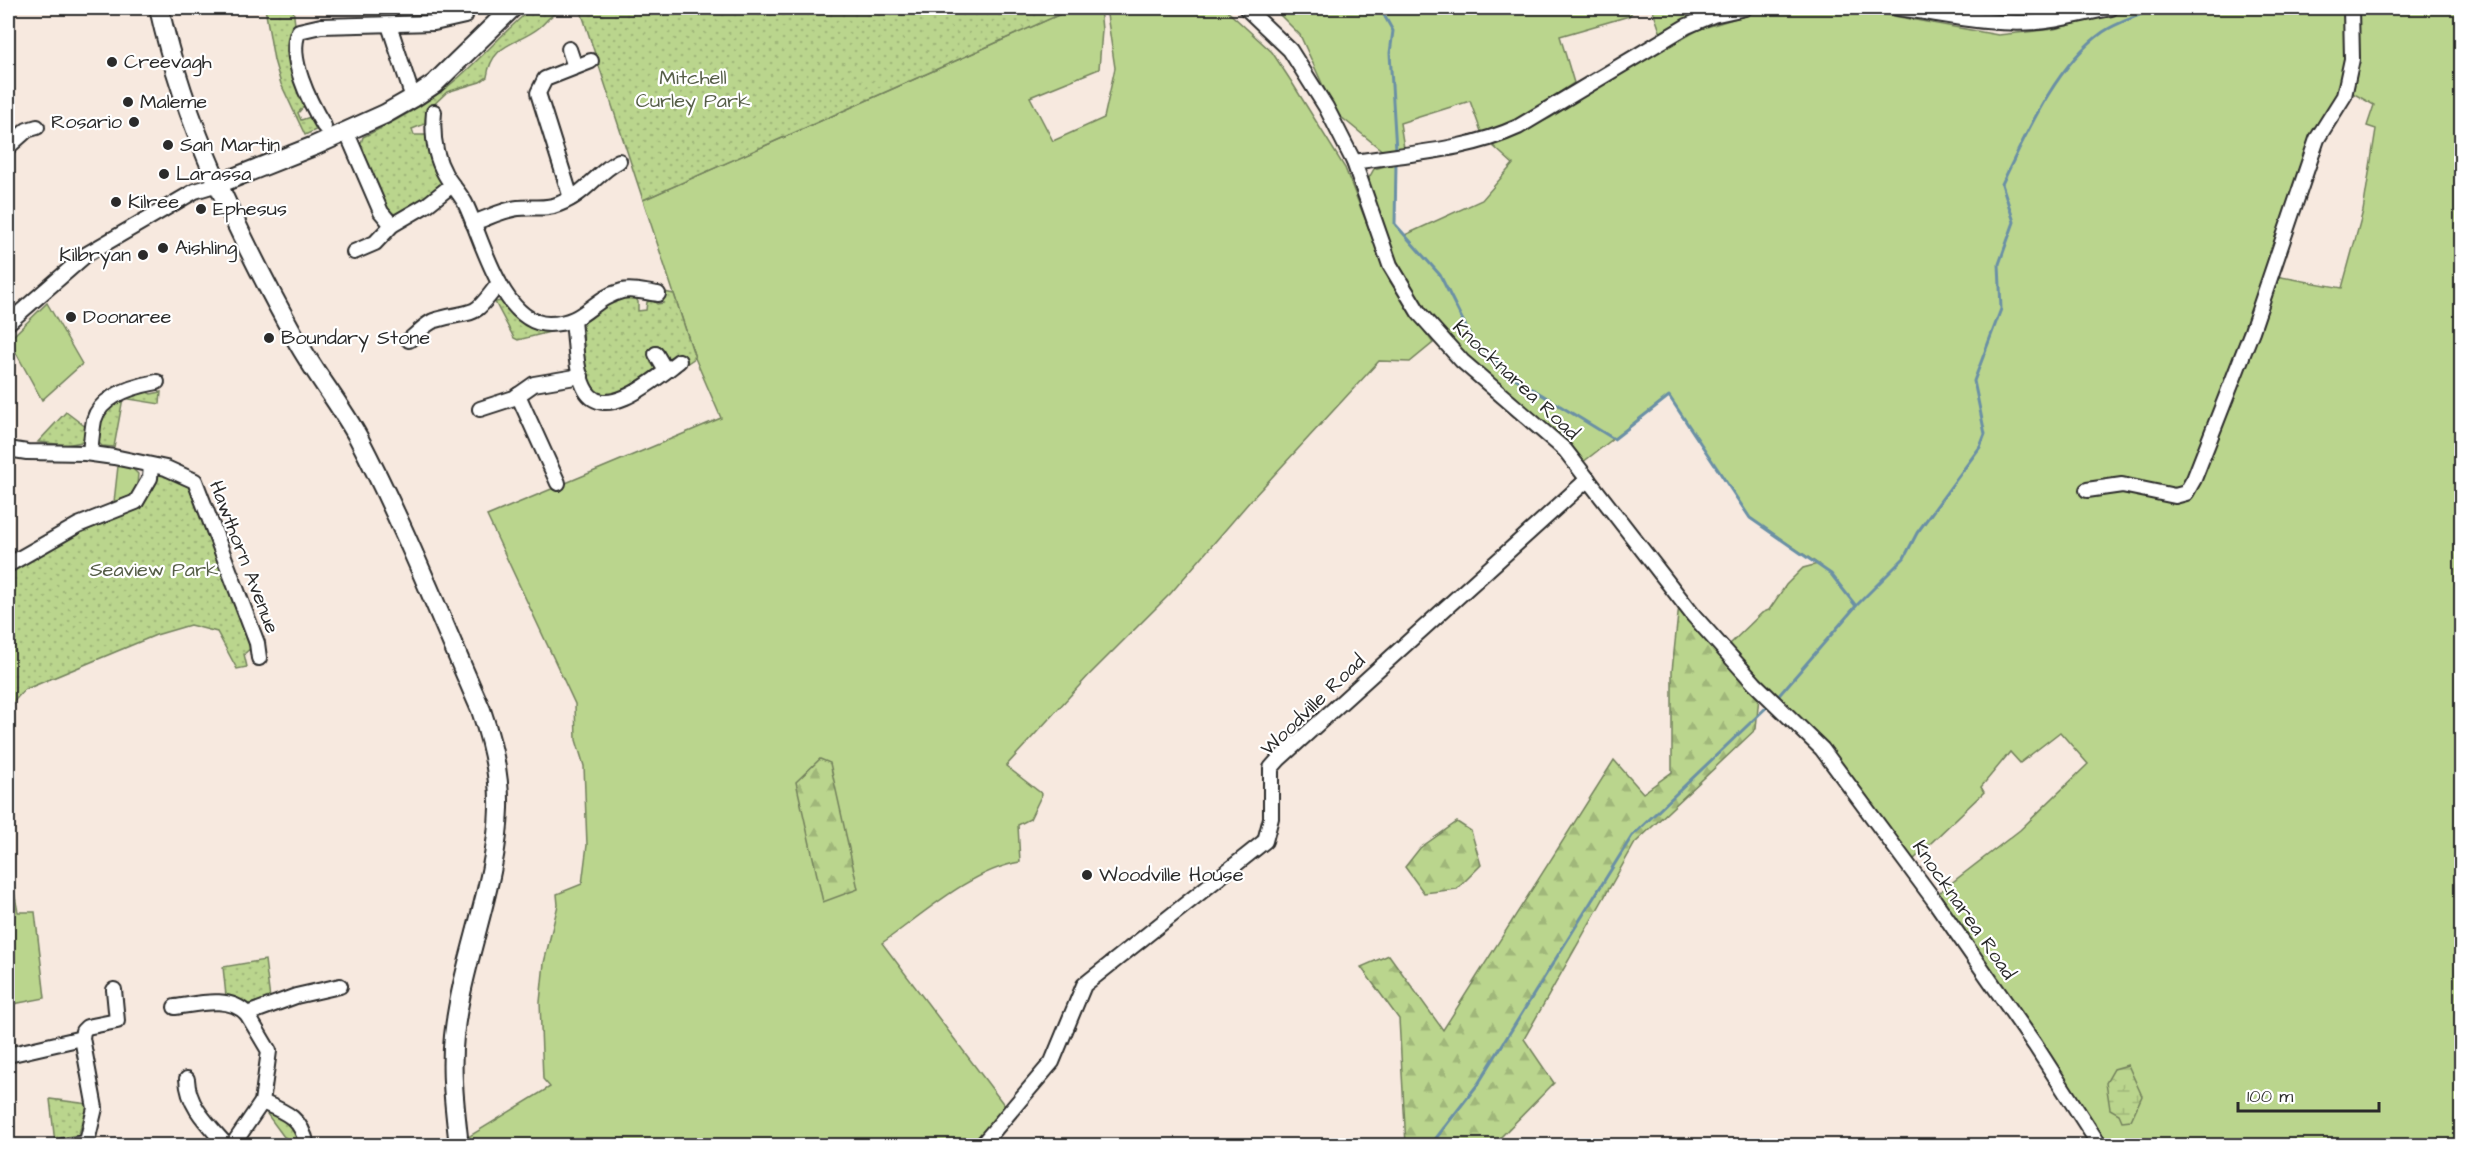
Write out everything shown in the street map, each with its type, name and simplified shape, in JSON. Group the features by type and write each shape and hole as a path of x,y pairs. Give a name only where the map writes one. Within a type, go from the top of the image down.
{"main road":[{"path":"159,8 181,92 218,184 297,342 357,435 379,480 481,710 496,763 499,809 493,860 454,1037 454,1081 459,1146"},
{"path":"218,184 346,131 413,98 434,84 512,8"}],"street":[{"name":"Knocknarea Road","path":"1246,8 1276,34 1298,61 1326,107 1354,162 1390,265 1419,313 1462,361 1551,436 1588,479 1693,615 1766,695 1822,749 1881,825 2035,1045 2100,1146"},
{"path":"1354,162 1457,148 1494,138 1518,127 1687,26 1713,15 1745,8"},
{"path":"1898,8 2015,23 2061,19 2110,8"},
{"path":"2086,490 2122,485 2175,496 2186,493 2194,479 2252,331 2318,139 2344,96 2352,59 2351,8"},
{"path":"324,126 306,110 295,48 299,31 321,26 434,23 465,16"},
{"path":"389,25 413,98"},
{"path":"568,49 575,67"},
{"path":"572,198 538,93 545,79 591,61"},
{"path":"434,112 432,129 444,173 465,203 499,284 510,300 527,316 546,324 573,322 608,296 624,290 649,297"},
{"path":"8,147 27,130 37,127"},
{"path":"418,131 432,129"},
{"path":"346,131 381,212 392,225"},
{"path":"473,223 520,207 549,208 585,191 599,174 619,161"},
{"path":"8,323 87,254 195,191 218,184"},
{"path":"354,252 375,243 392,225 428,204 452,185"},
{"path":"409,340 435,320 471,314 481,309 499,284"},
{"path":"573,322 584,387 591,397 601,402 626,397 643,388 679,361"},
{"path":"656,354 666,371"},
{"path":"480,409 518,395 534,384 581,376"},
{"path":"90,453 95,417 103,407 119,393 157,382"},
{"path":"518,395 546,470 558,483"},
{"path":"8,448 27,452 90,453 151,466 150,478 136,502 78,525 8,565"},
{"name":"Hawthorn Avenue","path":"151,466 166,468 195,481 257,643 259,658"},
{"name":"Woodville Road","path":"981,1146 1052,1062 1084,985 1265,841 1271,818 1271,768 1279,759 1588,479"},
{"path":"247,1014 296,996 340,986"},
{"path":"63,1146 86,1144 95,1108 82,1038 85,1028 117,1021 114,990"},
{"path":"176,1008 213,1002 228,1003 247,1014 269,1051 262,1102 232,1146"},
{"path":"8,1055 82,1038"},
{"path":"187,1079 187,1093 192,1104 227,1146"},
{"path":"262,1102 293,1116 304,1132 307,1146"}],"green space":[{"path":"265,8 293,8 305,105 298,113 301,120 310,117 320,128 305,135 281,84 274,60"},
{"path":"532,8 556,8 558,12 532,33 500,51 494,57 487,77 480,82 447,92 426,112 425,124 412,129 414,135 428,135 441,184 418,204 403,212 390,215 361,154 364,152 361,143 363,137 432,99 456,80"},
{"name":"Mitchell Curley Park","path":"580,8 1074,8 643,200"},
{"path":"1074,8 1100,8 1102,30 1099,69 1030,97 1053,141 1104,118 1115,68 1106,8 1224,8 1272,52 1291,81 1345,168 1389,280 1433,343 1410,362 1379,361 1251,500 1171,593 1090,674 1006,766 1042,794 1030,819 1018,825 1020,862 983,874 965,884 882,943 1005,1106 972,1145 470,1146 468,1137 550,1087 543,1079 540,1002 544,963 558,905 557,894 582,884 587,845 584,766 576,740 575,704 487,516 721,418 695,358 643,200"},
{"path":"1273,8 1635,8 1629,16 1560,36 1574,83 1516,121 1482,134 1470,101 1400,123 1404,148 1384,152 1335,112 1300,35"},
{"path":"1652,8 1704,8 1705,11 1661,34"},
{"path":"1791,8 1832,8 1877,13 1998,35 2054,29 2111,14 2144,10 2344,8 2347,66 2341,94 2269,262 2218,399 2276,276 2342,288 2363,211 2376,129 2367,126 2374,105 2349,91 2356,8 2461,8 2461,1145 2106,1145 1936,895 2020,830 2088,764 2060,732 2020,763 2010,752 1981,787 1984,792 1912,861 1893,832 1852,780 1730,644 1762,613 1769,610 1786,585 1803,568 1818,564 1750,518 1669,396 1583,462 1560,435 1477,368 1430,318 1394,262 1368,187 1369,178 1374,169 1396,163 1395,224 1405,235 1482,200 1513,164 1492,145 1550,118 1600,85 1700,29 1756,12"},
{"path":"1963,8 2063,8 1996,11"},
{"path":"664,292 674,294 695,358 686,364 677,355 656,367 656,373 644,382 623,392 601,395 589,381 584,364 583,326 586,319 604,304 633,293 638,302 638,311 646,310 647,302 652,300 657,304 663,303"},
{"path":"502,301 532,328 554,331 518,340 514,338 495,302"},
{"path":"47,303 82,364 42,400 9,340"},
{"path":"143,390 151,394 161,392 160,404 123,398 114,447 102,446 96,440 105,412 117,401 124,397"},
{"path":"66,412 87,428 82,442 66,445 38,442"},
{"path":"118,466 132,468 138,474 137,485 131,496 114,502"},
{"name":"Seaview Park","path":"158,474 182,479 191,488 251,648 244,654 247,667 237,669 217,632 190,625 156,635 24,690 8,708 8,573 57,543 143,506"},
{"path":"1679,605 1759,696 1756,729 1635,843 1524,1039 1554,1083 1493,1145 1406,1145 1399,1019 1361,967 1389,955 1443,1030 1614,760 1643,793 1672,772 1672,671"},
{"path":"820,759 830,763 858,889 823,902 796,782"},
{"path":"1457,822 1471,831 1481,865 1457,889 1424,893 1405,867 1420,848"},
{"path":"8,862 18,912 35,912 45,998 8,1005"},
{"path":"265,960 270,999 247,1005 226,996 223,967"},
{"path":"2128,1065 2142,1096 2131,1120 2122,1121 2119,1114 2110,1109 2106,1083 2114,1069"},
{"path":"50,1099 88,1104 77,1140 55,1143"},
{"path":"270,1108 295,1124 301,1145 284,1145 287,1141 267,1114"}],"waterway":[{"path":"1380,8 1393,31 1390,53 1396,150"},
{"path":"1775,700 1856,606 1904,558 1917,533 1980,447 1985,434 1974,381 2001,309 1999,264 2014,222 2002,184 2032,123 2057,81 2071,63 2103,32 2153,9"},
{"path":"1396,163 1395,224 1440,275 1473,341 1513,377 1614,439 1669,396 1750,518 1831,574 1856,606"},
{"path":"1430,1146 1478,1084 1632,836 1770,704"}],"place":[{"name":"Creevagh","path":"112,62"},
{"name":"Maleme","path":"128,102"},
{"name":"Rosario","path":"134,122"},
{"name":"San Martin","path":"168,145"},
{"name":"Larassa","path":"164,174"},
{"name":"Kilree","path":"116,202"},
{"name":"Ephesus","path":"201,209"},
{"name":"Aishling","path":"163,248"},
{"name":"Kilbryan","path":"143,255"},
{"name":"Doonaree","path":"71,317"},
{"name":"Boundary Stone","path":"269,338"},
{"name":"Woodville House","path":"1087,875"}]}
